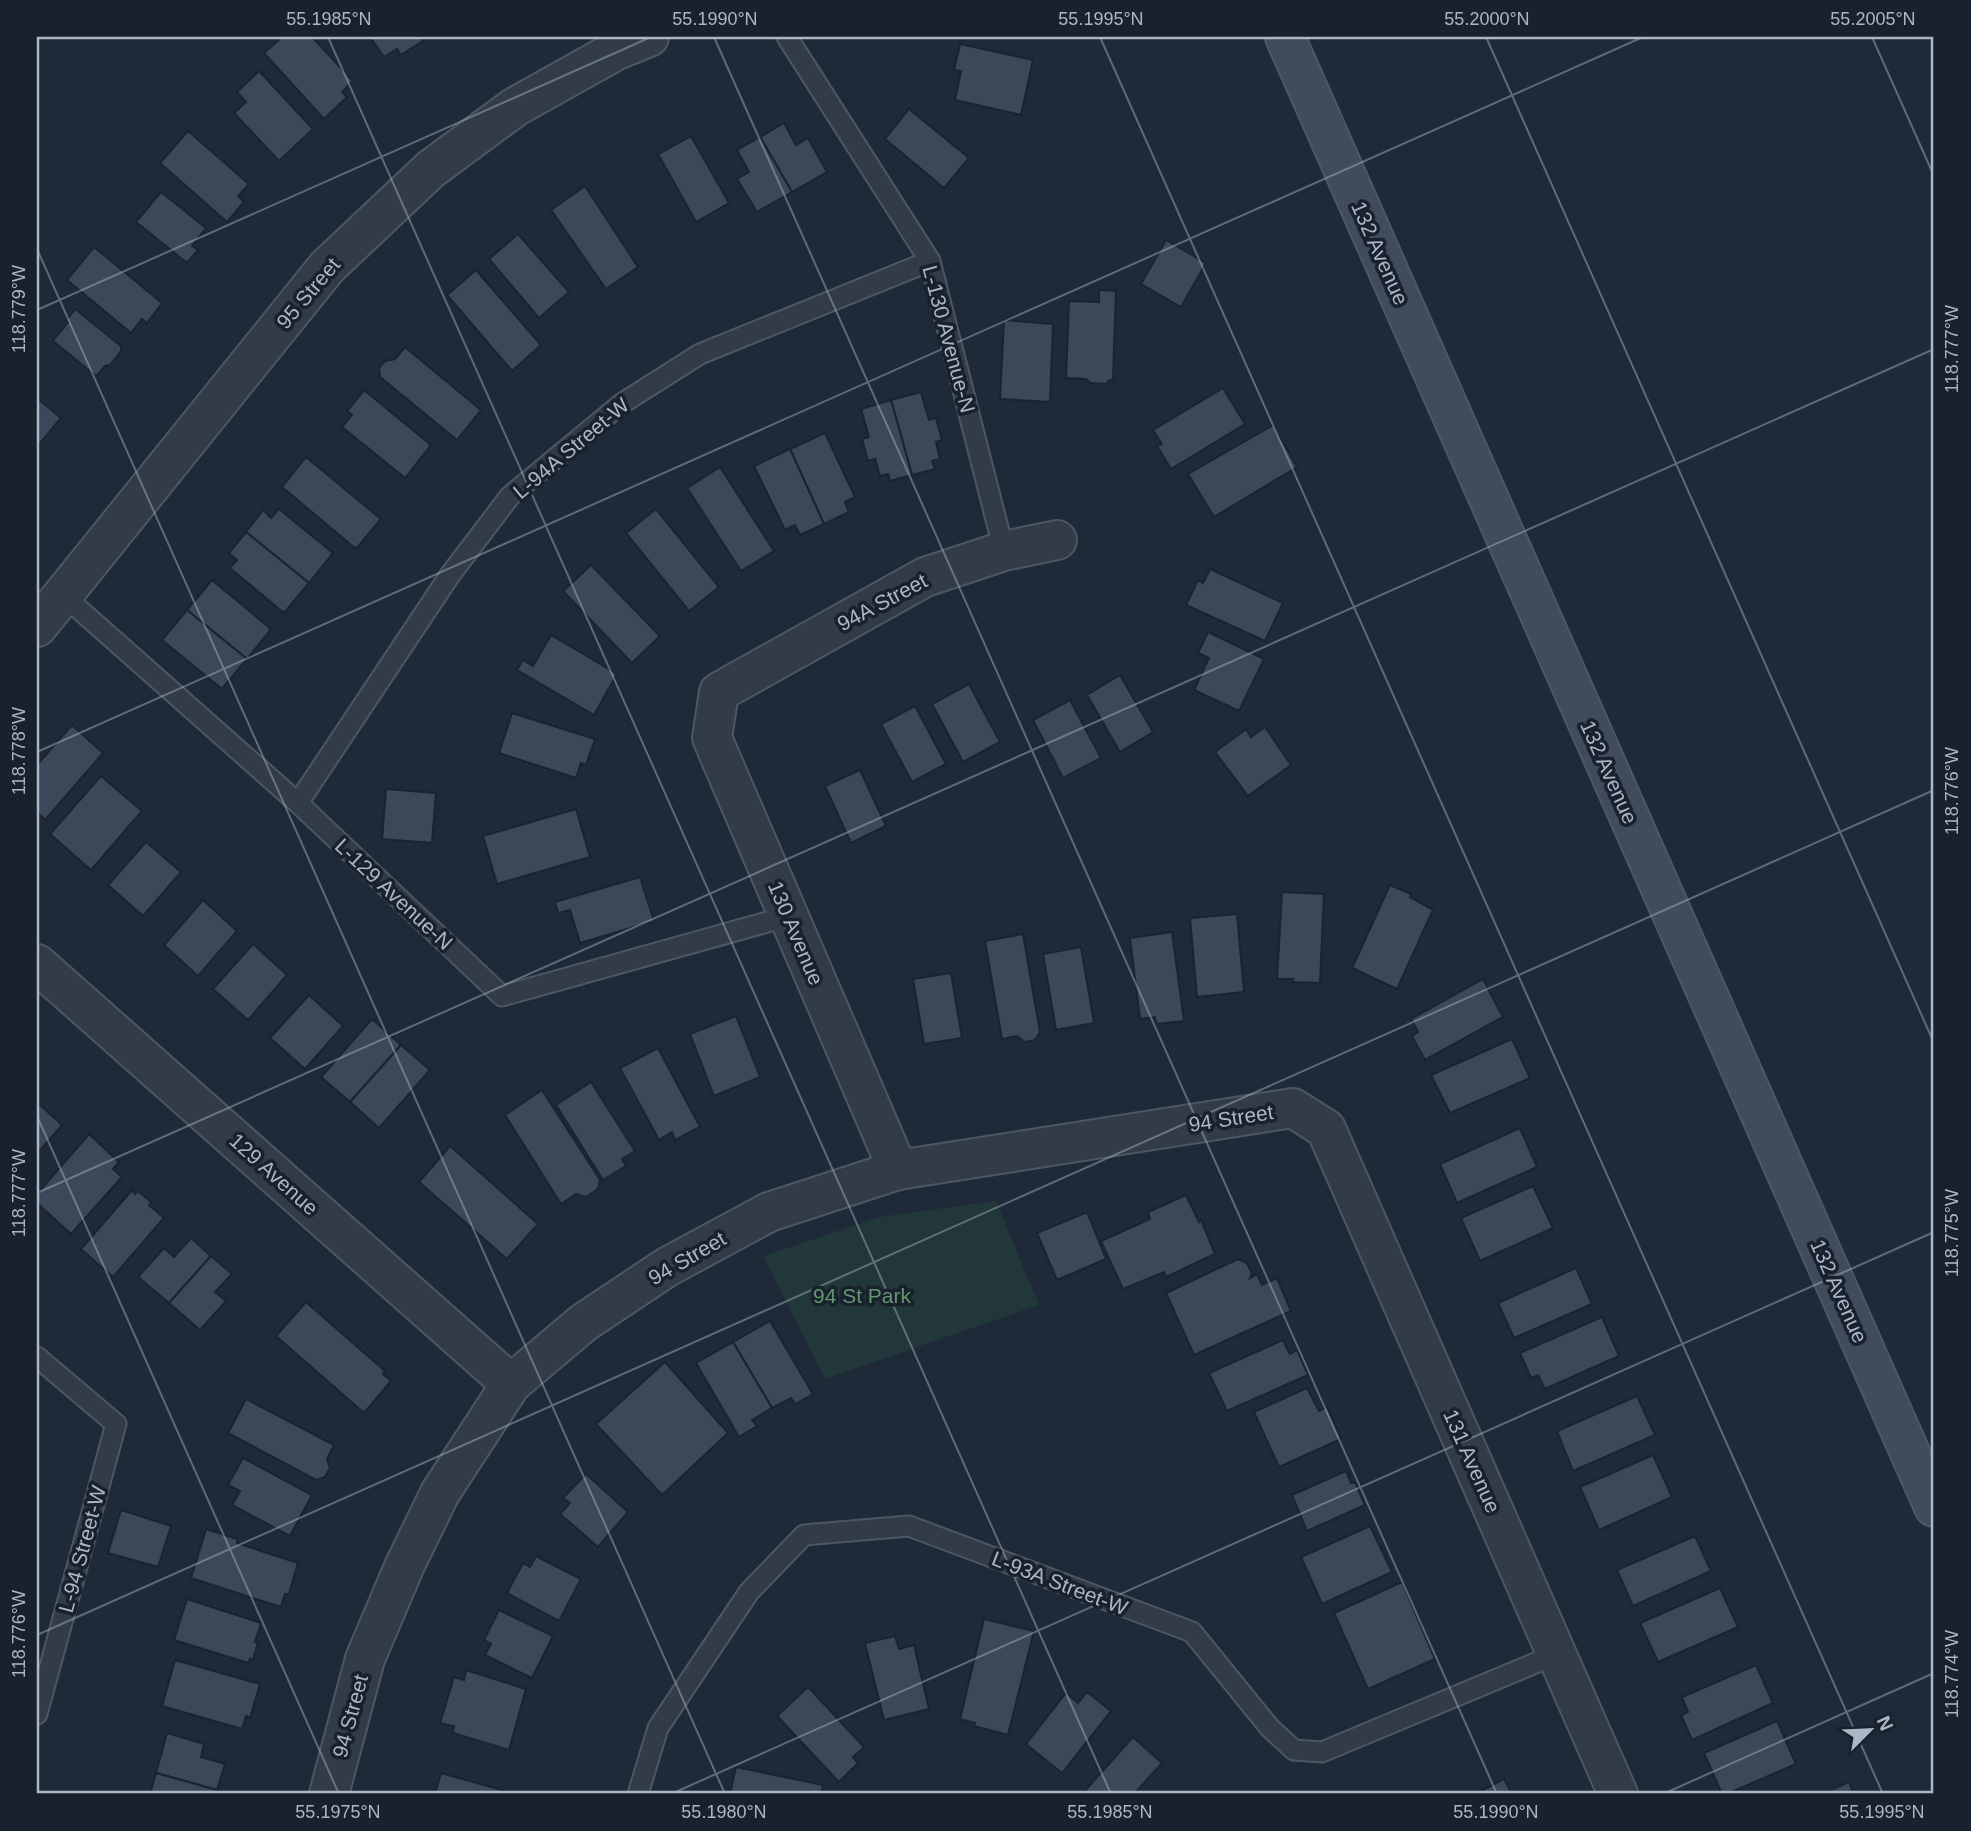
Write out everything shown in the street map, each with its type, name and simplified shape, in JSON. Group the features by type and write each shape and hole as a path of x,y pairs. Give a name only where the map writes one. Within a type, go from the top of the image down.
{"main road":[{"name":"132 Avenue","path":"1285,37 1934,1507"}],"street":[{"name":"95 Street","path":"37,627 327,267 431,169 515,107 617,50 649,37"},
{"name":"94A Street","path":"719,692 925,577 1004,551 1057,540"},
{"name":"130 Avenue","path":"719,692 712,738 898,1170"},
{"name":"129 Avenue","path":"37,964 511,1384"},
{"name":"94 Street","path":"329,1794 365,1659 404,1567 440,1493 511,1384 583,1323 667,1267 769,1212 898,1170 1293,1108 1326,1129"},
{"name":"131 Avenue","path":"1326,1129 1618,1794"}],"lane":[{"name":"L-130 Avenue-N","path":"787,37 930,261 1004,551"},
{"name":"L-94A Street-W","path":"298,803 450,575 510,496 621,404 700,354 930,261"},
{"name":"L-129 Avenue-N","path":"63,596 298,803 502,996 789,916"},
{"name":"L-94 Street-W","path":"37,1356 116,1424 37,1714"},
{"name":"L-93A Street-W","path":"638,1794 658,1728 749,1592 804,1535 908,1526 1192,1632 1270,1728 1294,1750 1322,1752 1557,1654"}],"green space":[{"name":"94 St Park","path":"996,1201 1039,1305 825,1379 763,1256 879,1217"}],"building":[{"path":"282,37 312,37 353,81 342,92 347,97 324,119 264,53"},
{"path":"370,37 421,37 424,40 401,55 397,49 384,57"},
{"path":"960,44 1033,60 1021,115 955,100 961,71 954,70"},
{"path":"259,71 313,129 279,161 234,113 246,102 237,92"},
{"path":"909,109 969,158 944,188 885,139"},
{"path":"784,123 796,145 808,138 827,172 792,192 760,137"},
{"path":"188,131 249,184 238,196 244,202 227,222 160,163"},
{"path":"691,136 729,203 696,222 658,154"},
{"path":"760,137 792,192 757,212 737,179 749,172 737,150"},
{"path":"585,186 638,267 606,289 551,210"},
{"path":"161,192 206,228 192,246 198,250 187,263 136,222"},
{"path":"518,234 569,292 539,318 489,259"},
{"path":"1166,240 1206,263 1181,307 1141,284"},
{"path":"94,247 162,303 147,323 142,319 131,333 67,280"},
{"path":"476,270 541,345 512,371 447,295"},
{"path":"1099,290 1116,291 1113,380 1106,384 1066,378 1069,301 1099,302"},
{"path":"75,309 121,346 121,351 110,365 105,366 96,376 53,341"},
{"path":"1004,320 1053,324 1050,402 1000,399"},
{"path":"405,347 481,410 457,440 380,377 379,368 385,361 395,359"},
{"path":"1223,388 1245,424 1171,469 1157,446 1162,444 1153,430"},
{"path":"364,390 431,445 405,478 342,427 352,415 347,411"},
{"path":"921,392 929,420 936,418 942,440 936,442 940,459 932,461 935,469 912,475 891,400"},
{"path":"37,398 61,418 37,447"},
{"path":"891,400 912,475 890,481 888,474 880,476 875,459 868,461 862,439 869,437 861,409"},
{"path":"1273,425 1297,467 1214,517 1188,474"},
{"path":"825,433 855,497 845,502 849,512 824,524 790,449"},
{"path":"790,449 824,524 800,535 795,525 785,530 754,466"},
{"path":"306,457 381,519 356,549 282,487"},
{"path":"720,467 774,551 741,571 687,488"},
{"path":"279,509 333,553 309,583 246,532 263,510 271,518"},
{"path":"656,509 719,587 689,611 626,533"},
{"path":"246,532 309,583 284,613 230,568 237,560 229,553"},
{"path":"591,565 660,636 632,663 563,591"},
{"path":"1210,569 1283,603 1265,641 1186,605 1198,580 1203,583"},
{"path":"212,580 271,629 247,659 187,610"},
{"path":"187,610 247,659 222,689 162,640"},
{"path":"1208,632 1264,659 1239,711 1194,690 1209,658 1198,653"},
{"path":"551,635 617,674 594,715 517,670 523,660 533,666"},
{"path":"1120,675 1153,732 1120,752 1087,695"},
{"path":"969,684 1000,742 963,762 932,704"},
{"path":"1070,700 1101,758 1063,778 1033,720"},
{"path":"915,706 946,764 912,782 881,724"},
{"path":"512,713 595,739 586,765 581,763 576,778 499,753"},
{"path":"72,725 103,753 45,820 37,812 37,765"},
{"path":"1265,727 1291,765 1248,796 1215,752 1246,729 1251,737"},
{"path":"860,770 886,826 851,843 825,786"},
{"path":"101,776 142,811 91,870 50,834"},
{"path":"386,789 436,793 432,843 382,839"},
{"path":"576,809 590,857 497,884 483,836"},
{"path":"146,842 181,872 143,916 108,885"},
{"path":"640,877 654,921 580,943 570,910 558,913 555,902"},
{"path":"1390,885 1411,894 1410,897 1433,910 1397,989 1352,968"},
{"path":"1282,892 1324,894 1320,983 1277,979"},
{"path":"203,900 237,931 198,976 164,945"},
{"path":"1237,914 1244,992 1197,997 1190,918"},
{"path":"1172,932 1184,1021 1156,1024 1155,1017 1140,1019 1130,938"},
{"path":"1023,934 1040,1032 1035,1040 1025,1042 1017,1036 1002,1039 985,941"},
{"path":"253,944 287,975 248,1020 213,989"},
{"path":"1081,947 1094,1023 1056,1030 1043,954"},
{"path":"951,973 962,1038 924,1044 913,979"},
{"path":"1483,979 1503,1017 1425,1060 1412,1036 1418,1032 1411,1019"},
{"path":"309,995 343,1026 305,1069 270,1038"},
{"path":"736,1016 760,1077 714,1096 690,1034"},
{"path":"372,1019 401,1045 350,1102 321,1077"},
{"path":"1512,1039 1530,1078 1450,1113 1431,1075"},
{"path":"401,1045 430,1070 379,1128 350,1102"},
{"path":"658,1048 700,1127 675,1140 672,1132 659,1140 620,1068"},
{"path":"591,1082 635,1151 622,1159 626,1166 603,1180 556,1105"},
{"path":"542,1090 600,1180 598,1189 586,1197 576,1194 561,1204 505,1115"},
{"path":"39,1104 62,1125 37,1154 37,1107"},
{"path":"1520,1128 1537,1167 1457,1203 1440,1164"},
{"path":"89,1134 119,1162 113,1169 122,1177 71,1234 37,1203 37,1194"},
{"path":"450,1146 538,1224 507,1259 419,1182"},
{"path":"1533,1186 1553,1228 1480,1261 1461,1218"},
{"path":"132,1190 135,1194 138,1191 151,1202 149,1205 164,1218 113,1277 81,1249"},
{"path":"1186,1195 1199,1222 1201,1220 1215,1254 1166,1277 1164,1272 1123,1289 1101,1241 1150,1219 1148,1212"},
{"path":"1087,1212 1106,1259 1057,1280 1037,1233"},
{"path":"191,1238 211,1256 169,1303 138,1277 164,1248 174,1257"},
{"path":"211,1256 232,1274 215,1292 226,1301 200,1330 169,1303"},
{"path":"1238,1259 1247,1263 1252,1274 1250,1278 1257,1274 1262,1285 1277,1278 1291,1311 1194,1355 1166,1293"},
{"path":"1576,1268 1592,1304 1514,1338 1498,1303"},
{"path":"306,1302 385,1371 383,1374 391,1381 364,1413 276,1336"},
{"path":"1602,1317 1619,1356 1545,1389 1538,1375 1531,1378 1520,1353"},
{"path":"770,1321 813,1394 795,1404 791,1398 772,1408 733,1342"},
{"path":"1283,1340 1290,1354 1297,1350 1308,1375 1227,1411 1209,1373"},
{"path":"733,1342 772,1408 752,1420 757,1426 739,1437 696,1363"},
{"path":"665,1362 728,1433 662,1495 596,1424"},
{"path":"1307,1388 1319,1411 1327,1407 1341,1439 1279,1467 1254,1412"},
{"path":"1637,1396 1655,1435 1573,1471 1557,1431"},
{"path":"246,1399 334,1445 327,1459 330,1468 325,1477 316,1480 228,1433"},
{"path":"1653,1455 1672,1497 1599,1530 1580,1487"},
{"path":"243,1458 312,1495 290,1536 232,1505 240,1491 228,1485"},
{"path":"1346,1471 1351,1483 1355,1482 1365,1505 1307,1531 1292,1495"},
{"path":"586,1474 628,1512 598,1547 560,1514 570,1503 563,1498"},
{"path":"121,1510 171,1526 158,1567 108,1553"},
{"path":"1370,1526 1392,1572 1322,1604 1301,1557"},
{"path":"206,1529 237,1539 237,1543 298,1563 289,1594 285,1594 281,1607 191,1578"},
{"path":"1695,1536 1711,1571 1633,1606 1617,1570"},
{"path":"536,1556 581,1579 559,1621 507,1593 523,1563 530,1567"},
{"path":"1402,1582 1435,1659 1368,1689 1334,1613"},
{"path":"1720,1588 1738,1627 1658,1662 1640,1623"},
{"path":"187,1599 261,1623 253,1660 250,1659 248,1663 174,1640"},
{"path":"499,1610 553,1636 532,1678 485,1655 491,1644 484,1640"},
{"path":"984,1619 1034,1631 1008,1735 974,1726 975,1723 960,1719"},
{"path":"895,1636 899,1649 914,1645 929,1709 884,1720 865,1643"},
{"path":"175,1660 260,1684 250,1718 246,1716 242,1729 162,1706"},
{"path":"1756,1665 1773,1703 1692,1740 1681,1715 1688,1712 1682,1697"},
{"path":"466,1670 526,1689 509,1750 453,1733 454,1726 440,1723 454,1677 464,1680"},
{"path":"808,1687 864,1747 853,1757 858,1763 839,1782 777,1716"},
{"path":"1087,1692 1111,1711 1062,1773 1026,1744 1066,1693 1078,1703"},
{"path":"1777,1721 1796,1764 1722,1794 1704,1753"},
{"path":"167,1733 204,1744 201,1757 225,1764 217,1790 156,1773"},
{"path":"1133,1737 1162,1763 1134,1794 1082,1794"},
{"path":"736,1767 823,1785 821,1794 730,1794"},
{"path":"156,1773 217,1790 216,1794 150,1794"},
{"path":"441,1773 516,1794 435,1794"},
{"path":"1504,1779 1512,1794 1475,1794"},
{"path":"1849,1782 1854,1794 1821,1794"}]}
